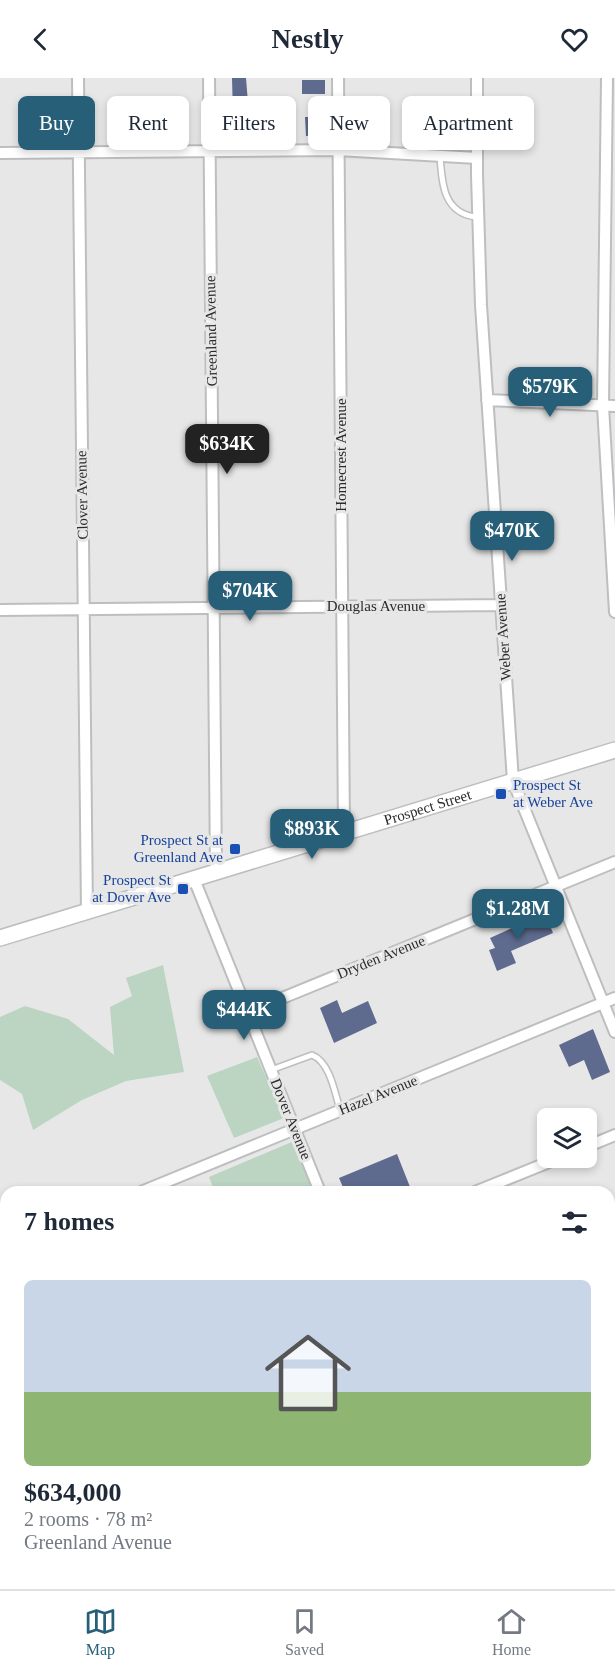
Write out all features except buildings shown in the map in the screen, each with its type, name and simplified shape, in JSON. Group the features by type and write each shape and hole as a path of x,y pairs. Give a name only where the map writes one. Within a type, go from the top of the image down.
{"street":[{"name":"Clover Avenue","path":"78,78 87,912"},
{"name":"Greenland Avenue","path":"209,78 216,872"},
{"name":"Homecrest Avenue","path":"338,78 338,96"},
{"name":"Weber Avenue","path":"477,78 477,217 513,781 615,1032"},
{"path":"608,78 609,406 615,612"},
{"path":"0,153 339,150 477,158"},
{"name":"Homecrest Avenue","path":"339,150 344,833"},
{"path":"487,400 609,406"},
{"name":"Douglas Avenue","path":"0,610 501,605"},
{"name":"Prospect Street","path":"0,938 615,750"},
{"name":"Dryden Avenue","path":"248,1012 615,862"},
{"name":"Dover Avenue","path":"194,879 318,1186"},
{"name":"Hazel Avenue","path":"156,1186 615,998"},
{"path":"597,1142 615,1135"},
{"path":"490,1186 537,1167"}],"lane":[{"path":"440,156 445,194 457,211 465,216 477,217"},
{"path":"271,1070 312,1055 319,1058 328,1074 340,1110"}],"green space":[{"path":"163,965 184,1072 126,1081 82,1100 33,1130 22,1094 0,1080 0,1017 25,1006 68,1019 114,1055 110,1007 132,996 126,978"},
{"path":"257,1057 284,1118 234,1138 207,1076"},
{"path":"294,1141 313,1186 213,1186 209,1177"}],"place":[{"name":"Prospect St at Weber Ave","path":"501,794"},
{"name":"Prospect St at Greenland Ave","path":"235,849"},
{"name":"Prospect St at Dover Ave","path":"183,889"}]}
